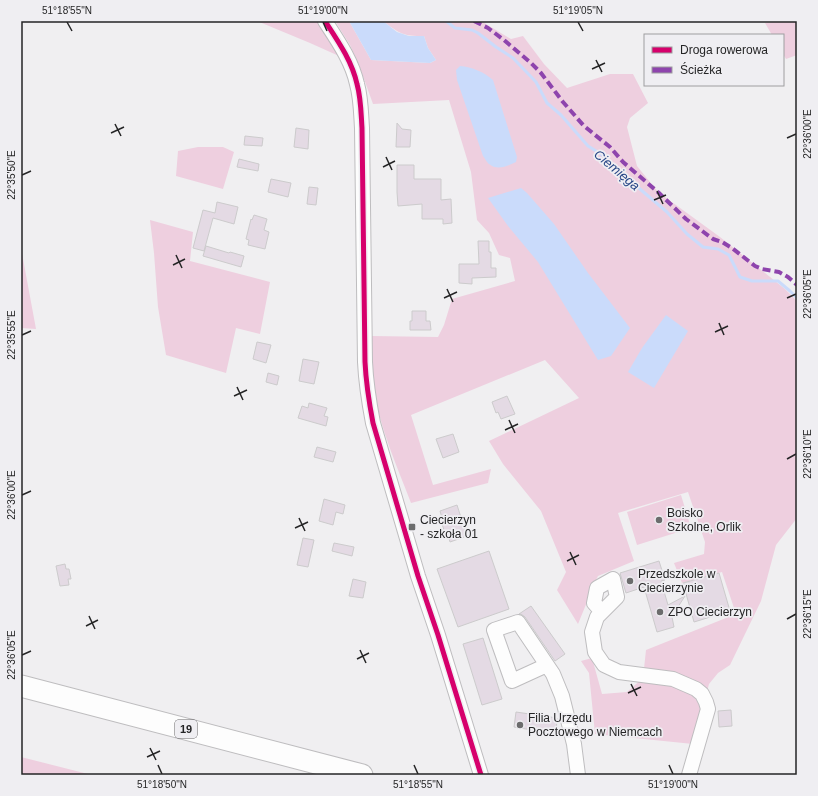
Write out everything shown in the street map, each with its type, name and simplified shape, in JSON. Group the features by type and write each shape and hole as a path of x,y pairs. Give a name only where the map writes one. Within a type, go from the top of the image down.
{"highway":[{"name":"19","path":"21,686 362,775"}],"street":[{"path":"325,21 352,68 357,85 360,105 362,128 364,355 368,400 373,423 418,576 438,635 481,775"},
{"path":"602,612 597,617 592,632 595,652 604,665 619,672 673,679 696,688 702,694 708,709 689,775"},
{"path":"547,665 553,674 562,696 574,744 578,775"}],"shaded area":[{"path":"257,21 318,21 339,56 310,43"},
{"path":"335,21 349,21 371,60 430,63 436,60 428,48 424,36 406,35 383,21 481,21 511,39 523,36 544,64 567,88 610,74 633,74 648,103 630,118 627,127 637,166 658,192 720,237 785,289 797,301 797,518 776,545 761,601 730,665 718,673 709,684 693,744 595,734 589,673 581,661 592,658 602,694 627,692 643,678 646,650 736,614 722,572 682,583 674,563 704,554 705,542 688,492 618,513 634,561 598,576 596,580 603,595 587,602 578,624 557,590 566,572 541,511 503,464 489,441 579,398 545,360 411,415 433,485 491,469 488,483 411,503 380,418 372,376 372,336 438,337 444,325 452,299 515,281 510,258 499,255 489,233 477,220 471,172 449,100 373,104 350,45"},
{"path":"797,21 797,55 786,59 784,56 784,34 771,34 765,23"},
{"path":"198,147 223,147 234,152 223,189 176,176 178,151"},
{"path":"150,220 193,232 190,261 270,282 260,334 236,328 226,373 166,355 158,307"},
{"path":"21,248 36,329 21,328"},
{"name":"Boisko Szkolne, Orlik","path":"681,495 691,528 637,545 627,512"},
{"path":"21,757 88,774 21,775"}],"water":[{"path":"349,21 383,21 397,32 409,36 424,36 428,48 436,60 430,63 371,60"},
{"path":"460,66 478,70 493,80 517,157 516,162 506,166 495,167 488,163 483,156 457,80 456,70"},
{"path":"521,188 554,224 588,273 630,328 611,356 598,360 538,262 508,226 488,198"},
{"path":"666,315 688,331 654,388 628,372 642,348"}],"building":[{"path":"397,123 402,129 411,130 410,147 396,147"},
{"path":"296,128 309,130 308,149 294,147"},
{"path":"245,136 263,138 262,146 244,145"},
{"path":"239,159 259,164 258,171 237,167"},
{"path":"397,165 414,165 414,179 441,179 441,200 451,199 452,223 443,224 443,219 422,219 422,204 398,206"},
{"path":"271,179 291,183 288,197 268,192"},
{"path":"309,187 318,188 316,205 307,204"},
{"path":"217,202 238,207 234,224 213,218 204,251 193,248 203,210 215,213"},
{"path":"254,215 267,219 264,230 269,232 265,249 248,245 249,240 246,239 251,219 252,220"},
{"path":"478,241 489,241 491,268 496,268 496,277 472,278 472,284 459,283 459,264 479,264"},
{"path":"206,246 244,256 241,267 203,256"},
{"path":"412,311 426,311 426,321 430,321 431,330 410,330"},
{"path":"257,342 271,345 266,363 253,359"},
{"path":"303,359 319,362 314,384 299,381"},
{"path":"268,373 279,376 277,385 266,382"},
{"path":"507,396 515,414 501,419 498,412 496,413 492,402"},
{"path":"309,403 327,408 324,416 328,417 326,426 298,418 302,406 308,408"},
{"path":"453,434 459,452 443,458 436,439"},
{"path":"317,447 336,452 333,462 314,457"},
{"path":"324,499 345,505 343,514 336,512 333,525 319,521"},
{"path":"457,505 467,536 450,542 448,535 446,536 440,518 442,518 440,511"},
{"path":"303,538 314,540 308,567 297,565"},
{"path":"334,543 354,547 352,556 332,551"},
{"path":"489,551 509,609 458,627 437,569"},
{"path":"659,561 665,580 661,581 668,605 685,596 676,610 671,612 674,627 657,632 644,587 626,593 620,573"},
{"path":"65,564 66,569 69,569 71,579 68,579 69,585 60,586 56,566"},
{"path":"719,573 730,611 694,622 683,583"},
{"path":"353,579 366,582 363,598 349,596"},
{"path":"531,606 565,654 555,661 525,617 519,614"},
{"path":"483,638 502,699 482,705 463,644"},
{"path":"731,710 732,726 719,727 718,711"},
{"path":"516,712 557,718 556,734 514,727"}],"waterway":[{"name":"Ciemięga","path":"446,21 455,28 472,30 478,33 513,58 536,82 547,103 561,115 588,146 601,154 667,212 687,234 703,247 718,249 729,255 740,277 752,281 778,281 797,298"}],"marked path":[{"path":"474,21 488,28 531,63 541,73 584,126 610,147 623,162 686,219 713,239 732,248 755,266 762,269 779,272 788,277 797,285"}],"cycle path":[{"path":"325,21 352,67 360,100 362,128 365,362 373,423 418,576 438,635 481,775"}],"place":[{"name":"Boisko Szkolne, Orlik","path":"659,520"},
{"name":"Ciecierzyn - szkoła 01","path":"412,527"},
{"name":"Przedszkole w Ciecierzynie","path":"630,581"},
{"name":"ZPO Ciecierzyn","path":"660,612"},
{"name":"Filia Urzędu Pocztowego w Niemcach","path":"520,725"}]}
